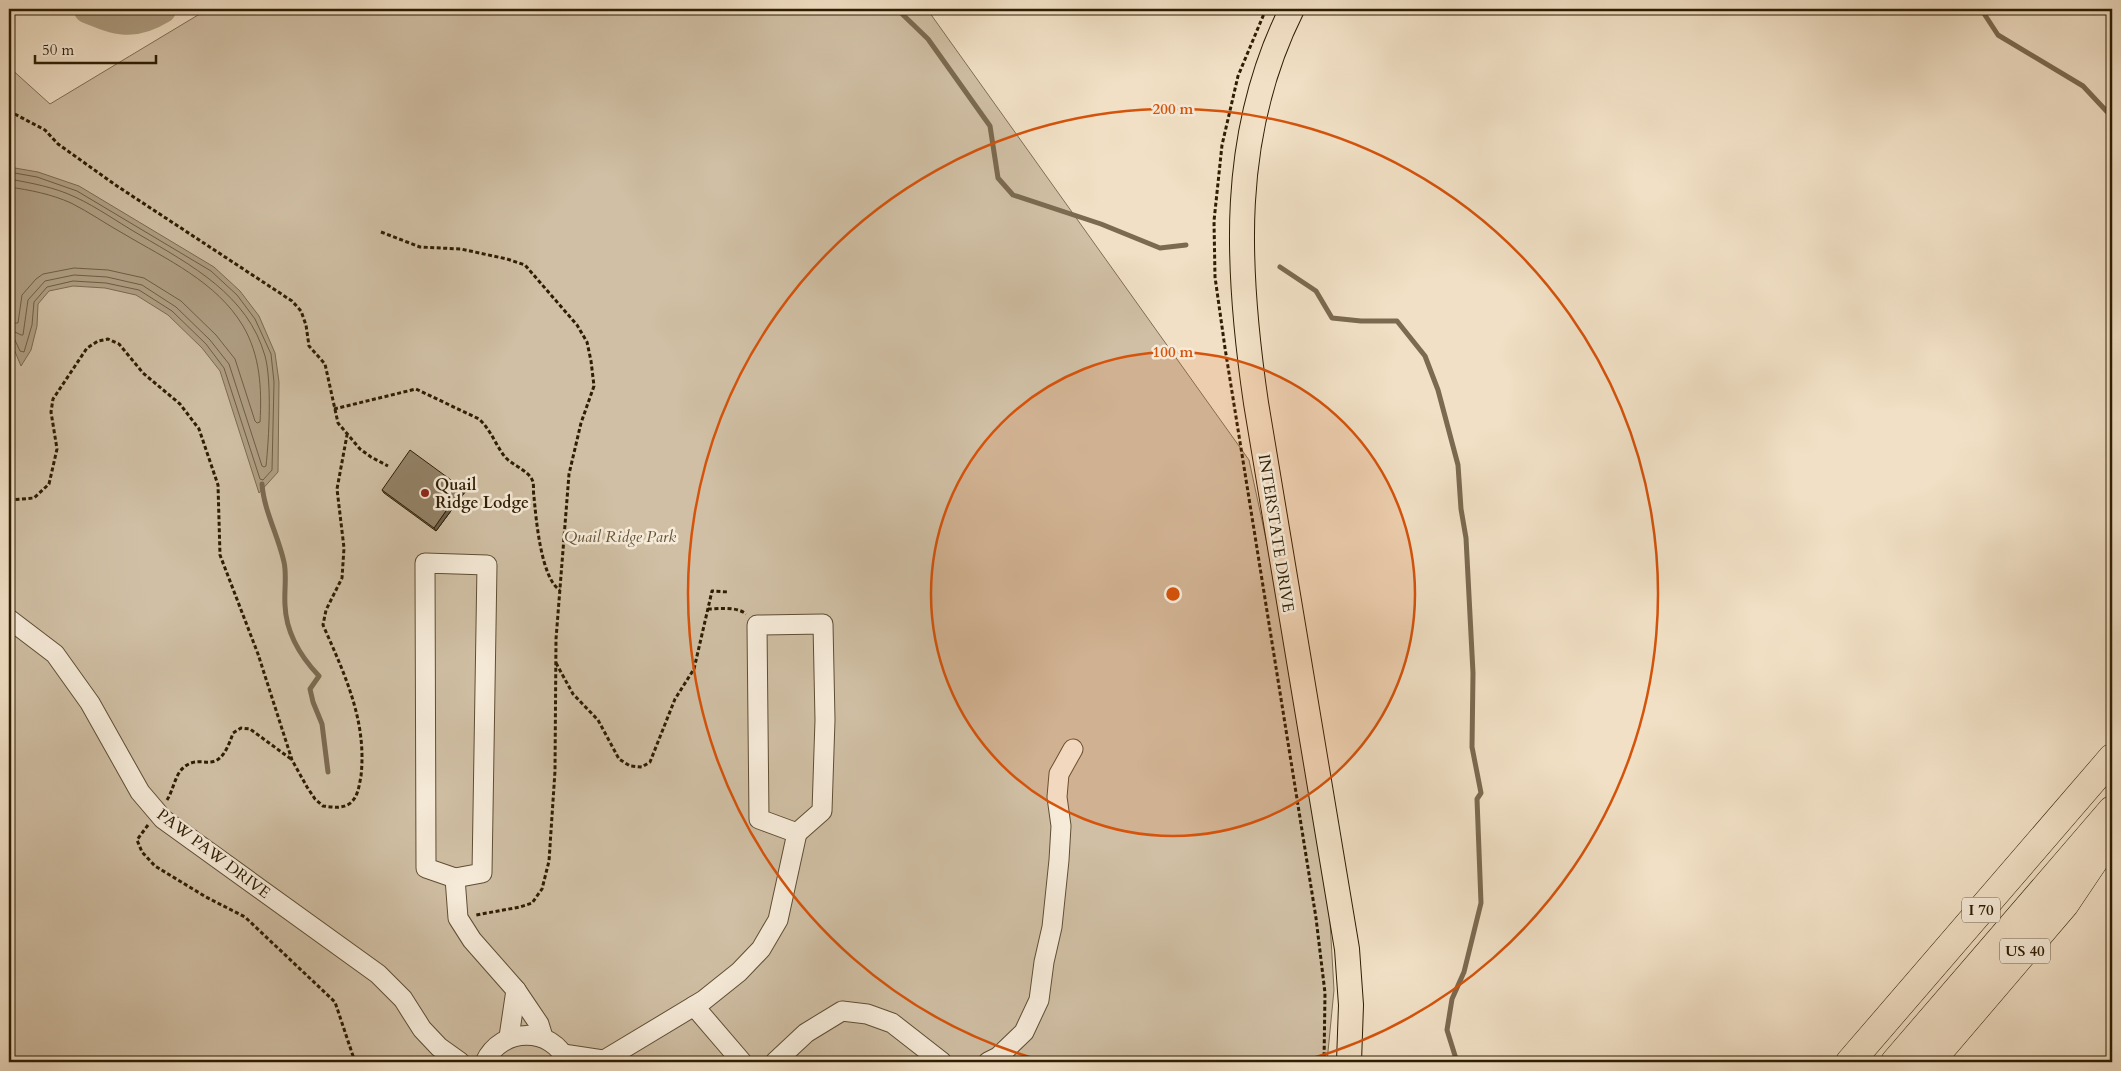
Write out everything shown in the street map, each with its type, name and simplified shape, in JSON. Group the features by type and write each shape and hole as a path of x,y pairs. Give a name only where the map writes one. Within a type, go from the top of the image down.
{"highway":[{"name":"I 70","path":"1850,1062 2112,758"},
{"name":"I 70","path":"1895,1062 2112,810"},
{"name":"US 40","path":"1930,1062 2065,904 2112,834"}],"main road":[{"name":"INTERSTATE DRIVE","path":"1292,9 1270,61 1251,127 1244,187 1242,248 1247,339 1347,948 1351,1005 1349,1062"}],"street":[{"path":"426,563 487,566 482,873 455,878 426,868 426,563"},
{"name":"PAW PAW DRIVE","path":"9,618 56,654 90,703 140,792 164,819 378,974 403,999 422,1029 439,1047 457,1059 487,1058"},
{"path":"487,1058 509,1037 530,1034 543,1037 554,1044 565,1058 602,1061 694,1006 739,972 760,949 778,920 797,833 822,811 825,720 823,624 757,625 759,819 797,833"},
{"path":"988,1062 998,1057 1024,1032 1039,1000 1044,962 1052,927 1060,860 1061,826 1057,797 1059,774 1073,749"},
{"path":"455,878 458,918 472,940 516,990 539,1024 543,1037"},
{"path":"509,1037 516,990"},
{"path":"694,1006 742,1062"},
{"path":"775,1062 806,1033 842,1011 867,1014 892,1023 942,1062"}],"path":[{"path":"9,111 45,130 58,144 117,186 292,301 301,311 306,325 308,346 325,364 338,423 347,435 371,457 388,466"},
{"path":"381,232 420,247 461,249 525,265 578,325 587,342 594,386 581,423 569,474 556,662 555,771 548,861 542,889 532,903 458,918"},
{"path":"9,500 34,498 50,484 57,449 51,412 53,399 87,348 98,341 108,339 119,344 143,373 180,404 199,429 218,485 220,555 258,654 292,760 314,799 323,806 344,806 351,803 359,789 363,751 359,716 323,625 326,610 342,578 344,548 338,490 347,435"},
{"path":"334,409 416,389 479,418 488,427 504,456 530,476 533,482 544,560 550,578 555,587 560,590"},
{"path":"556,662 573,694 598,720 619,759 630,766 642,767 650,762 672,706 694,669 712,591 729,592"},
{"path":"708,610 728,609 743,611 757,625"}],"green space":[{"name":"Quail Ridge Park","path":"208,9 927,9 1249,460 1283,618 1328,887 1334,990 1327,1062 9,1062 9,67 50,104"}],"water":[{"path":"9,167 38,172 79,186 214,267 240,291 259,316 275,353 279,382 278,472 259,493 220,371 202,348 168,315 136,295 105,288 73,286 49,291 38,304 37,326 31,350 21,366 9,337"}],"building":[{"name":"Quail Ridge Lodge","path":"410,450 462,488 434,528 382,490"}],"waterway":[{"path":"88,9 108,17 125,20 142,18 162,9"},
{"path":"897,9 928,39 990,126 998,178 1013,195 1101,224 1160,248 1186,245"},
{"path":"1981,9 1998,35 2083,86 2112,117"},
{"path":"1280,267 1316,291 1332,318 1361,321 1397,321 1425,356 1438,390 1458,465 1461,509 1466,538 1473,673 1472,747 1481,793 1477,799 1481,903 1464,972 1452,999 1447,1030 1457,1062"},
{"path":"262,484 265,504 284,562 285,605 288,625 295,644 319,676 310,689 322,724 328,772"}],"place":[{"name":"Quail Ridge Lodge","path":"425,493"}]}
